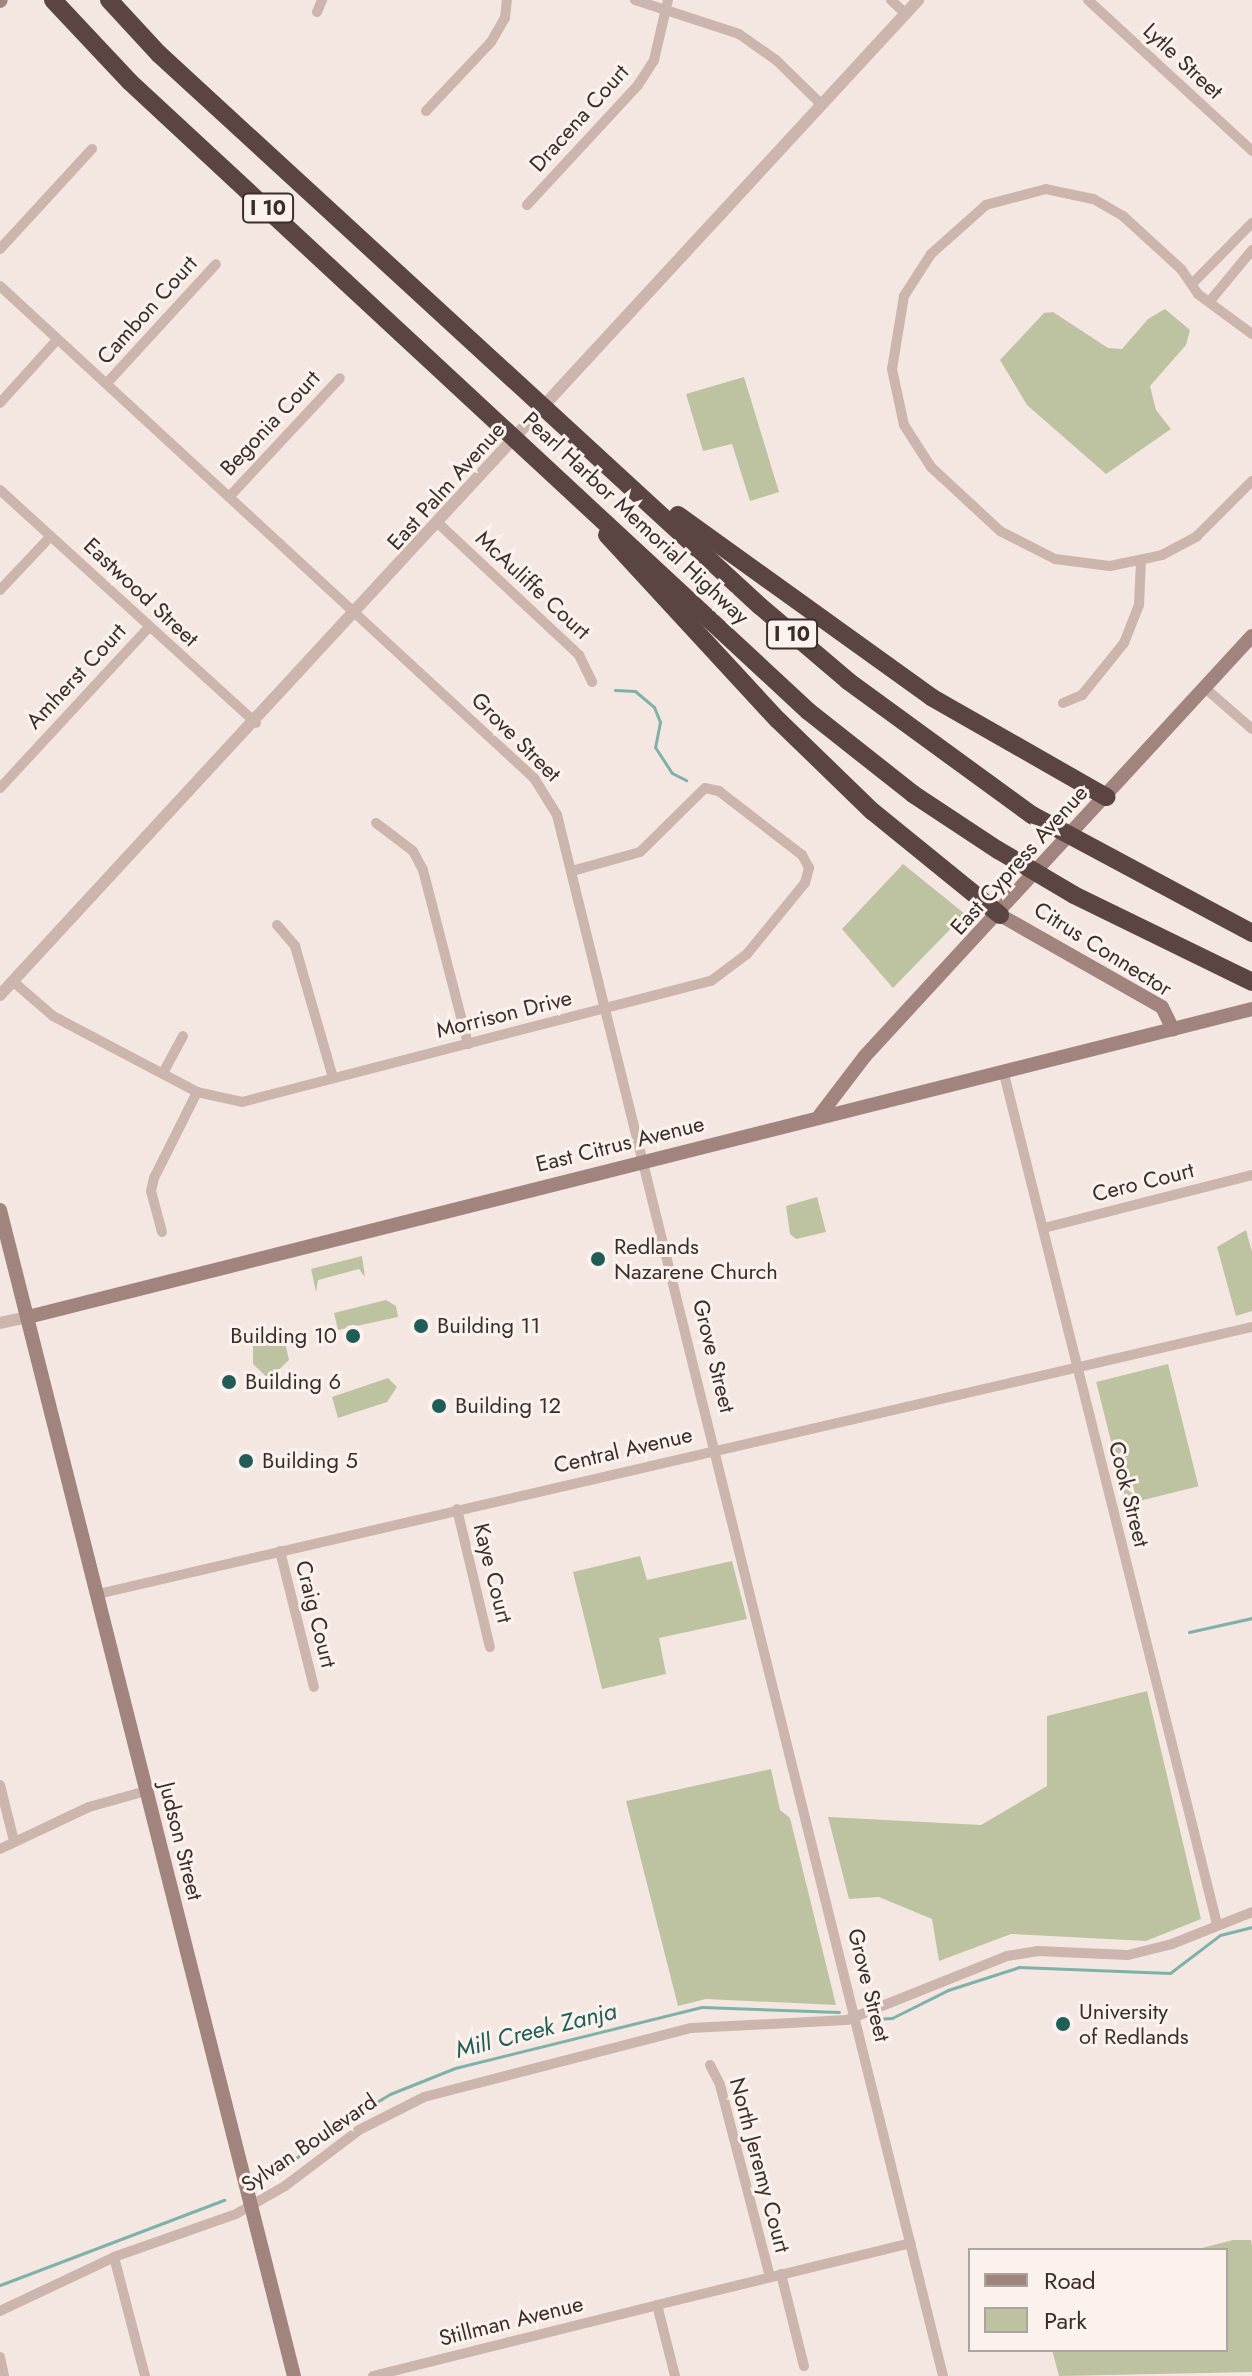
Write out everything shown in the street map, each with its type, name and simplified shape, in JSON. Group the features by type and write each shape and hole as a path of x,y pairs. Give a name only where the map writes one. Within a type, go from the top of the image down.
{"highway":[{"name":"Pearl Harbor Memorial Highway","path":"53,0 130,82 572,488 808,711 913,794 998,850 1074,895 1252,982"},
{"name":"Pearl Harbor Memorial Highway","path":"109,0 159,54 603,458 760,606 848,681 1032,815 1105,858 1252,933"},
{"path":"603,458 787,598 931,697 1106,797"},
{"path":"572,488 630,565 778,720 872,811 1000,915"}],"main road":[{"name":"East Cypress Avenue","path":"820,1115 865,1056 1000,915 1252,636"},
{"name":"Citrus Connector","path":"1000,915 1162,1007 1173,1030"},
{"name":"East Citrus Avenue","path":"28,1317 820,1115 1004,1074 1252,1009"},
{"name":"Judson Street","path":"0,1210 294,2376"}],"street":[{"path":"317,12 322,0"},
{"path":"426,111 491,42 505,18 507,0"},
{"path":"635,0 668,4 739,34 776,60 820,103"},
{"path":"891,0 906,14"},
{"name":"East Palm Avenue","path":"0,995 16,984 820,103 918,0"},
{"name":"Lytle Street","path":"1088,0 1252,151"},
{"name":"Dracena Court","path":"527,205 638,85 654,60 668,4"},
{"path":"0,249 92,149"},
{"path":"1252,334 1210,301 1123,216 1093,199 1046,189 1019,192 986,205 945,238 904,296 895,330 892,369 904,425 931,467 1018,544 1055,559 1091,566 1141,561 1197,536 1252,481"},
{"path":"1192,284 1252,223"},
{"path":"1210,301 1252,250"},
{"name":"Cambon Court","path":"107,383 216,264"},
{"name":"Grove Street","path":"0,286 357,613 546,792 572,871 645,1160 943,2376"},
{"path":"0,403 57,340"},
{"name":"Begonia Court","path":"230,496 340,378"},
{"name":"Eastwood Street","path":"0,490 256,723"},
{"name":"McAuliffe Court","path":"439,524 579,655 592,682"},
{"path":"0,590 50,537"},
{"path":"1063,703 1082,695 1124,643 1139,605 1141,561"},
{"name":"Amherst Court","path":"0,788 149,627"},
{"path":"1205,688 1252,729"},
{"name":"Morrison Drive","path":"16,984 53,1016 197,1092 242,1102 711,981 730,970 805,883 809,868 802,855 719,791 705,788 640,852 572,871"},
{"path":"376,823 413,851 423,870 468,1044"},
{"path":"277,925 295,946 333,1078"},
{"path":"163,1073 183,1036"},
{"name":"Cook Street","path":"1004,1074 1217,1924"},
{"path":"162,1232 151,1191 154,1178 197,1092"},
{"name":"Cero Court","path":"1044,1228 1252,1175"},
{"name":"East Citrus Avenue","path":"0,1323 28,1317"},
{"name":"Central Avenue","path":"98,1594 1252,1327"},
{"name":"Kaye Court","path":"457,1509 490,1647"},
{"name":"Craig Court","path":"280,1551 314,1687"},
{"path":"0,1785 14,1841"},
{"path":"0,1849 89,1807 146,1791"},
{"name":"Sylvan Boulevard","path":"0,2311 114,2257 252,2206 359,2130 424,2097 691,2028 847,2020 1007,1956 1037,1951 1128,1955 1172,1944 1252,1912"},
{"name":"North Jeremy Court","path":"710,2065 720,2085 776,2276"},
{"name":"Stillman Avenue","path":"373,2376 911,2243"},
{"path":"114,2257 145,2376"},
{"path":"776,2276 804,2366"},
{"path":"657,2305 675,2376"},
{"path":"0,2357 4,2376"}],"green space":[{"path":"1165,309 1190,330 1186,345 1150,386 1156,410 1171,429 1106,474 1027,405 1000,360 1044,313 1053,312 1108,348 1122,349 1148,319"},
{"path":"744,377 779,492 750,501 732,444 703,451 686,394"},
{"path":"903,864 965,914 893,988 842,929"},
{"path":"817,1197 826,1232 796,1239 790,1234 786,1206"},
{"path":"1246,1230 1252,1252 1252,1311 1236,1316 1217,1247"},
{"path":"362,1256 365,1277 359,1269 318,1280 316,1292 311,1269"},
{"path":"386,1300 396,1306 398,1317 338,1330 334,1313"},
{"path":"284,1338 289,1360 269,1379 253,1364 253,1346"},
{"path":"1168,1364 1198,1486 1127,1504 1096,1382"},
{"path":"388,1378 397,1387 387,1402 338,1418 332,1397"},
{"path":"640,1556 647,1580 732,1561 747,1619 659,1638 666,1674 602,1689 573,1572"},
{"path":"1147,1691 1201,1919 1146,1941 1011,1934 939,1961 932,1919 879,1897 849,1899 828,1817 981,1825 1047,1786 1047,1716"},
{"path":"771,1769 780,1810 790,1818 836,2005 706,1999 678,2006 626,1801"},
{"path":"1233,2240 1251,2240 1252,2372 1059,2376 1053,2352 1228,2352 1228,2248 1202,2248"}],"waterway":[{"path":"615,690 635,691 654,707 660,722 655,747 672,773 686,780"},
{"path":"1189,1632 1252,1618"},
{"name":"Mill Creek Zanja","path":"873,2019 892,2018 948,1990 1019,1967 1170,1973 1220,1935 1252,1927"},
{"name":"Mill Creek Zanja","path":"271,2177 345,2121 390,2094 455,2068 702,2007 839,2012"},
{"name":"Mill Creek Zanja","path":"0,2285 224,2200"}],"place":[{"name":"Redlands Nazarene Church","path":"598,1259"},
{"name":"Building 11","path":"421,1326"},
{"name":"Building 10","path":"353,1336"},
{"name":"Building 6","path":"229,1382"},
{"name":"Building 12","path":"439,1406"},
{"name":"Building 5","path":"246,1461"},
{"name":"University of Redlands","path":"1063,2024"}]}
